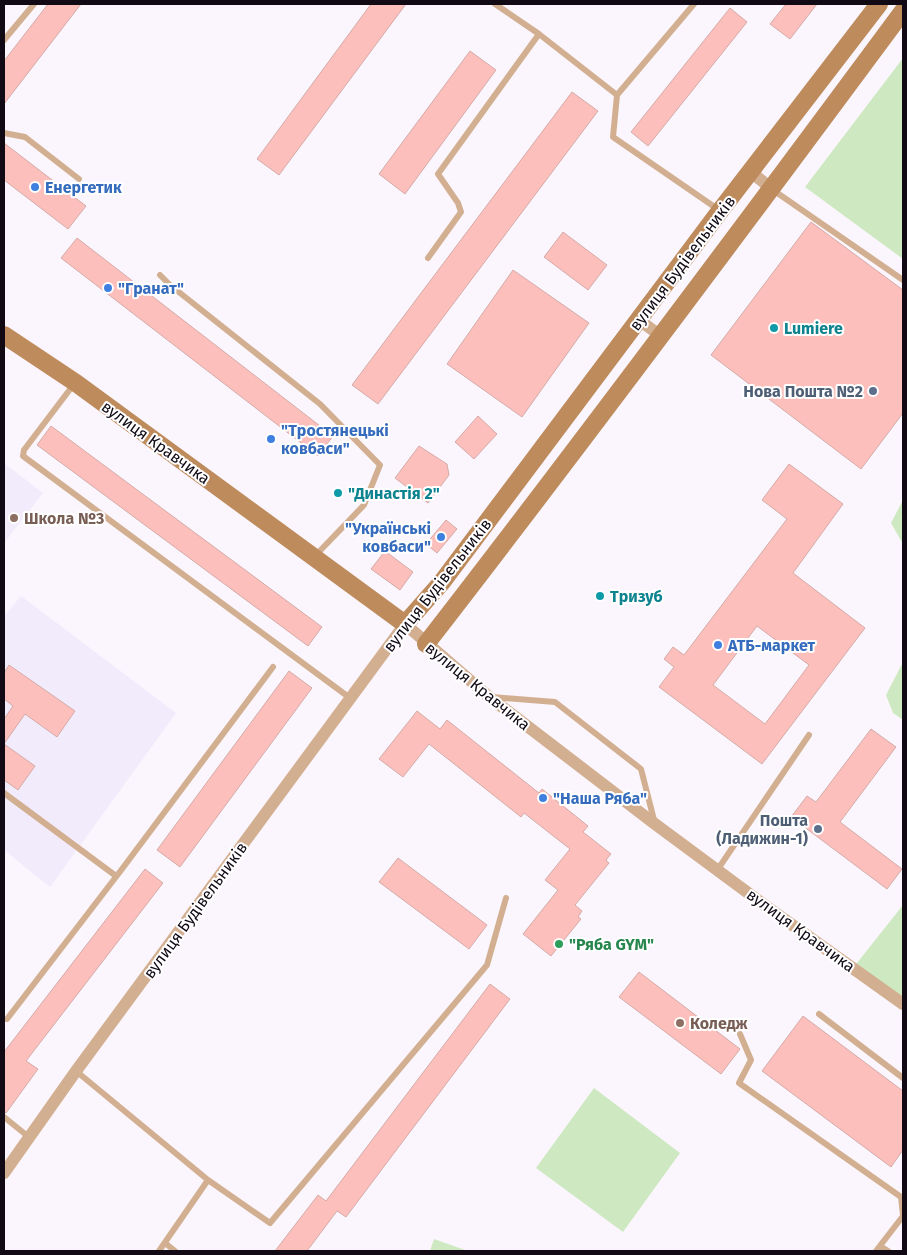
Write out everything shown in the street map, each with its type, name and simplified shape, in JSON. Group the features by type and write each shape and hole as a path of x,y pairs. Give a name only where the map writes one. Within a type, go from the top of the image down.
{"street":[{"name":"вулиця Будівельників","path":"4,1173 76,1071 405,624 442,582 720,211 879,4"},
{"path":"426,644 568,461 903,11"},
{"path":"751,172 772,189"},
{"path":"639,320 661,336"},
{"name":"вулиця Кравчика","path":"4,335 76,383 405,624 488,696 655,824 903,1004"}],"lane":[{"path":"4,40 34,4"},
{"path":"495,4 539,34 617,96"},
{"path":"694,4 617,96 613,136 720,211"},
{"path":"428,258 461,212 458,203 438,174 539,34"},
{"path":"4,133 25,137 79,179"},
{"path":"772,189 903,280"},
{"path":"160,275 170,285 320,404 380,466 364,505 313,558"},
{"path":"76,383 24,450 23,456 350,698"},
{"path":"5,1019 116,876 273,667"},
{"path":"488,696 556,702 641,769 655,824"},
{"path":"718,869 809,734"},
{"path":"4,793 116,876"},
{"path":"76,1071 208,1180 270,1223 486,966 506,898"},
{"path":"819,1014 903,1078"},
{"path":"740,1034 751,1060 739,1083 902,1195 903,1215 878,1249 888,1251"},
{"path":"4,1117 30,1138"},
{"path":"159,1251 208,1180"},
{"path":"164,1243 175,1251"}],"shaded area":[{"name":"Школа №3","path":"4,463 43,493 4,543"},
{"path":"21,596 176,713 50,887 4,850 4,616"}],"green space":[{"path":"903,58 903,259 805,187"},
{"path":"903,500 903,544 891,523"},
{"path":"903,662 903,720 893,713 886,695"},
{"path":"903,905 903,1005 853,968"},
{"path":"594,1088 680,1153 623,1232 536,1168"},
{"path":"434,1239 468,1251 430,1251"}],"building":[{"path":"48,4 81,4 4,104 4,61"},
{"path":"371,4 406,4 279,175 257,159"},
{"path":"786,4 817,4 790,39 770,24"},
{"path":"730,8 747,22 648,146 631,132"},
{"path":"470,51 496,70 405,194 379,174"},
{"path":"572,92 598,111 378,404 352,385"},
{"path":"4,143 86,206 68,229 4,180"},
{"path":"811,222 903,290 903,413 861,469 711,355"},
{"path":"563,232 607,265 588,290 544,257"},
{"path":"77,238 333,436 318,456 61,258"},
{"path":"513,270 589,323 522,417 447,364"},
{"path":"478,416 497,434 474,459 455,442"},
{"path":"51,426 322,627 308,646 37,445"},
{"path":"419,446 447,464 449,475 428,503 395,478"},
{"path":"789,464 843,504 793,573 865,628 762,764 659,687 674,667 664,659 673,647 684,655 787,519 762,500","holes":["757,626 809,665 765,724 713,685"]},
{"name":"\"Українські ковбаси\"","path":"446,520 457,529 437,553 426,544"},
{"path":"385,551 413,572 400,590 371,569"},
{"path":"9,665 75,711 57,737 25,714 4,744 4,719 13,706 4,699 4,673"},
{"path":"289,671 312,688 180,867 157,850"},
{"path":"417,711 440,729 447,720 539,793 542,789 588,826 583,832 611,854 606,860 609,863 575,905 582,911 578,917 581,919 551,956 523,934 558,890 545,880 570,849 524,813 521,817 429,744 403,777 379,759"},
{"path":"871,729 896,747 840,822 902,869 887,889 791,817 807,796 816,802"},
{"path":"4,744 35,766 18,790 4,780"},
{"path":"398,858 487,925 469,949 379,882"},
{"path":"145,869 163,883 26,1061 38,1069 6,1113 4,1112 4,1052"},
{"name":"Коледж","path":"639,972 740,1049 721,1074 619,997"},
{"path":"490,984 510,999 346,1217 337,1211 307,1251 275,1251 318,1195 326,1201"},
{"path":"803,1016 903,1091 903,1150 891,1167 762,1071"}],"place":[{"name":"Енергетик","path":"35,187"},
{"name":"\"Гранат\"","path":"108,288"},
{"name":"Lumiere","path":"774,328"},
{"name":"Нова Пошта №2","path":"873,391"},
{"name":"\"Тростянецькі ковбаси\"","path":"271,439"},
{"name":"\"Династія 2\"","path":"338,493"},
{"name":"Школа №3","path":"14,518"},
{"name":"\"Українські ковбаси\"","path":"441,537"},
{"name":"Тризуб","path":"600,596"},
{"name":"АТБ-маркет","path":"718,645"},
{"name":"\"Наша Ряба\"","path":"543,798"},
{"name":"Пошта (Ладижин-1)","path":"818,829"},
{"name":"\"Ряба GYM\"","path":"559,944"},
{"name":"Коледж","path":"680,1023"}]}
